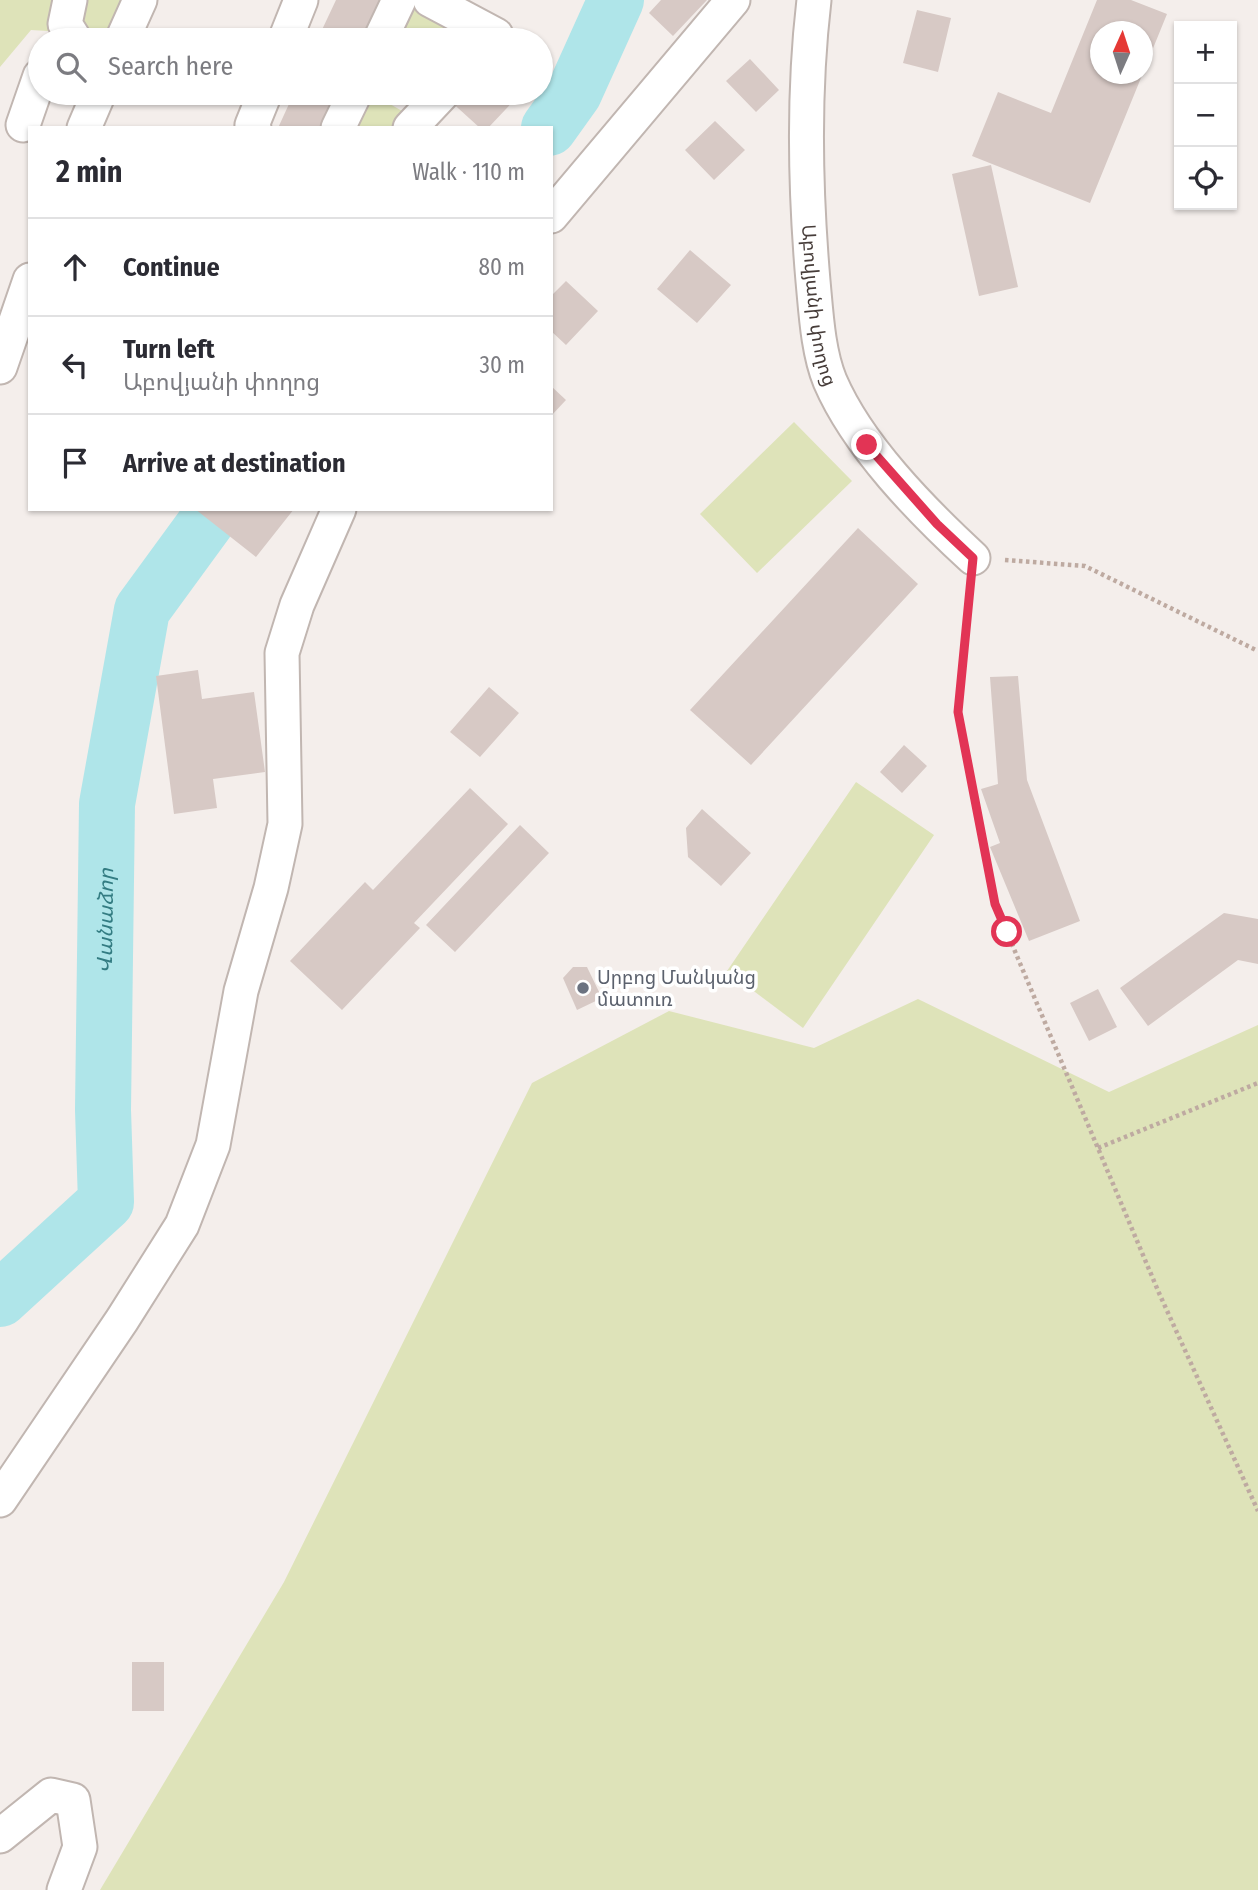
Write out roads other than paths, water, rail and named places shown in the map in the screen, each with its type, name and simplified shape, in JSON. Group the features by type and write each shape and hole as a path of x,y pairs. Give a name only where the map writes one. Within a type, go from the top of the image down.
{"street":[{"path":"68,28 65,24 70,0"},
{"path":"127,28 140,0"},
{"path":"290,28 301,0"},
{"path":"386,28 399,0"},
{"path":"430,0 483,28"},
{"path":"553,214 733,0"},
{"name":"Աբովյանի փողոց","path":"814,0 806,62 809,228 817,327 830,380 867,445 937,524 973,558"},
{"path":"23,125 30,105"},
{"path":"85,126 94,105"},
{"path":"252,126 260,105"},
{"path":"339,126 349,105"},
{"path":"412,126 432,105"},
{"path":"0,367 28,286"},
{"path":"0,1500 122,1320 181,1225 213,1145 241,991 271,888 285,824 282,653 297,605 338,511"},
{"path":"0,1836 51,1795 73,1800 80,1847 64,1890"}],"waterway":[{"name":"Վանաձոր","path":"550,126 574,93 616,0"},
{"name":"Վանաձոր","path":"0,1299 106,1202 103,1110 107,804 142,610 207,521"}],"place":[{"name":"Սրբոց Մանկանց մատուռ","path":"583,988"}]}
